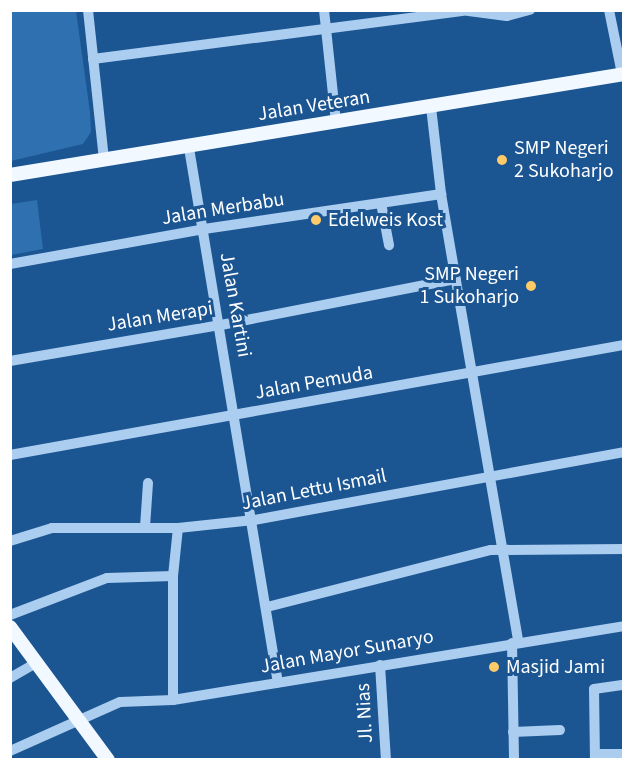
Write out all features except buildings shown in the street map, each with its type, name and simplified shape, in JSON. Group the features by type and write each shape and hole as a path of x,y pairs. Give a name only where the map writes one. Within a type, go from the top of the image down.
{"main road":[{"name":"Jalan Veteran","path":"10,175 623,74"},
{"path":"10,627 108,759"}],"street":[{"path":"88,10 104,160"},
{"path":"324,10 336,122"},
{"path":"93,59 461,11 507,16 530,10"},
{"path":"609,10 623,74"},
{"path":"431,107 441,194 502,550 515,642 514,759"},
{"name":"Jalan Kartini","path":"189,147 254,520 278,683"},
{"name":"Jalan Merbabu","path":"10,264 204,229 441,194"},
{"path":"381,203 389,245"},
{"name":"Jalan Merapi","path":"10,361 221,325 456,279"},
{"name":"Jalan Pemuda","path":"10,454 235,416 624,345"},
{"name":"Jalan Lettu Ismail","path":"10,541 52,528 178,528 254,520 624,452"},
{"path":"145,527 148,483"},
{"path":"173,700 173,576 178,528"},
{"path":"267,607 502,550 624,549"},
{"path":"10,615 107,578 173,576"},
{"name":"Jalan Mayor Sunaryo","path":"10,751 81,723 120,702 173,700 515,642 624,626"},
{"path":"10,678 38,662"},
{"name":"Jl. Nias","path":"380,665 386,759"},
{"path":"624,685 600,685 594,689 595,757 624,754"},
{"path":"513,732 560,730"}],"shaded area":[{"path":"11,10 76,11 90,112 91,132 83,144 11,161"},
{"path":"37,200 43,249 11,255 11,204"}],"place":[{"name":"SMP Negeri 2 Sukoharjo","path":"502,160"},
{"name":"Edelweis Kost","path":"316,220"},
{"name":"SMP Negeri 1 Sukoharjo","path":"531,286"},
{"name":"Masjid Jami","path":"494,667"}]}
